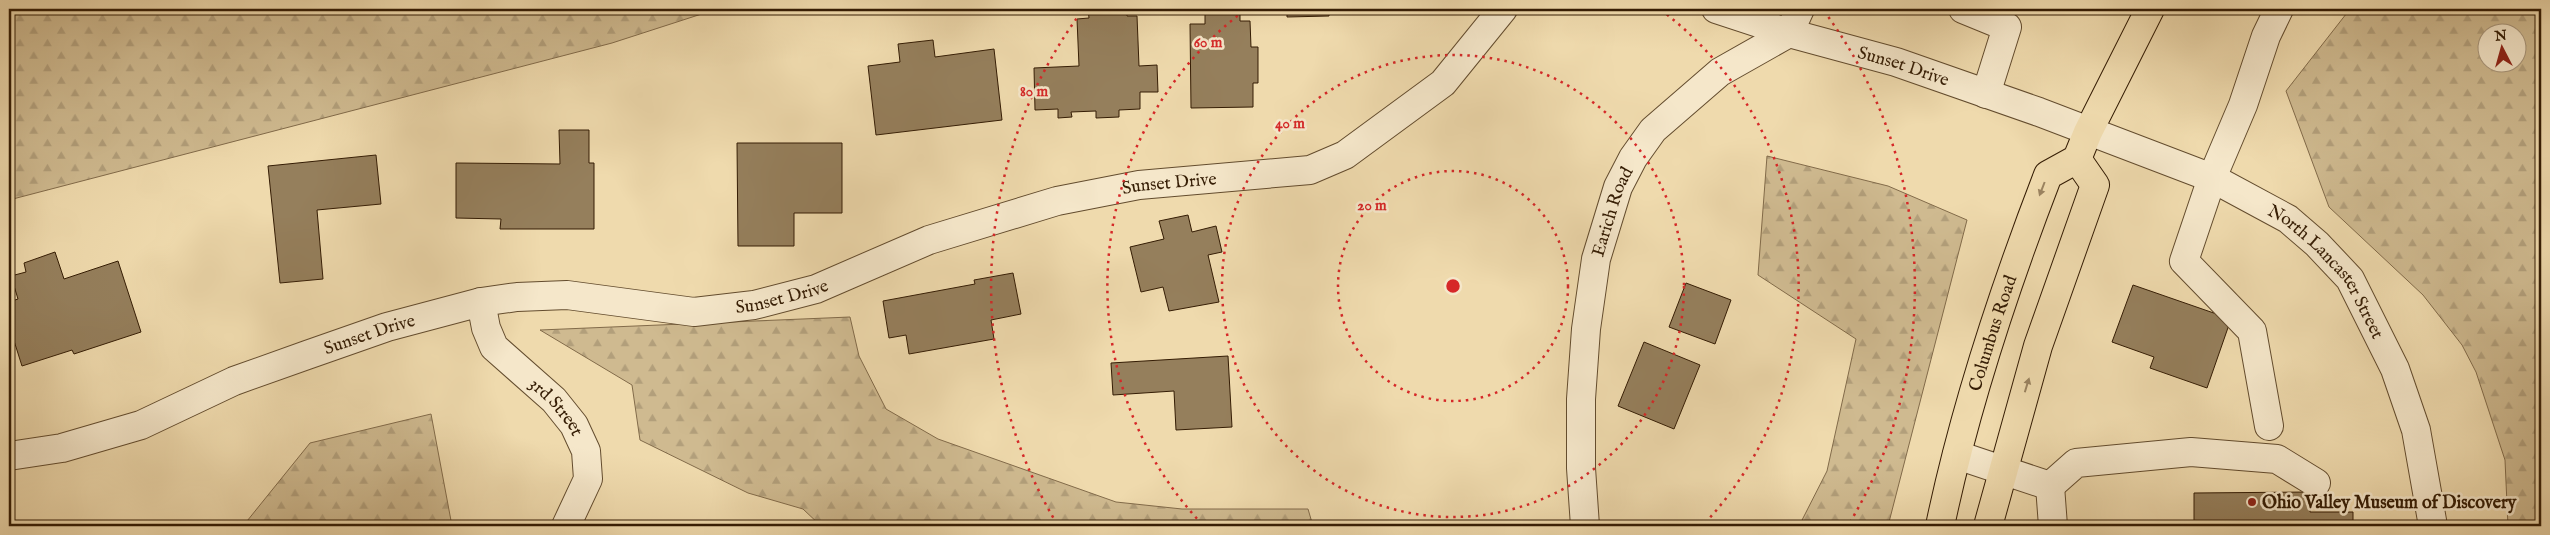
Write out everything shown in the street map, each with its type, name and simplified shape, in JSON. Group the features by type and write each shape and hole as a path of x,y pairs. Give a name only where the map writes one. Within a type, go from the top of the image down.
{"main road":[{"path":"1988,526 2002,469 2038,346 2095,185 2077,159 2088,132 2150,9"},
{"name":"Columbus Road","path":"1940,526 1957,455 1991,334 2048,174 2077,159"}],"street":[{"name":"Sunset Drive","path":"9,456 62,448 141,424 234,381 298,358 386,327 481,302 518,297 567,295 694,312 754,305 816,289 929,240 1057,201 1139,185 1310,170 1344,155 1443,83 1503,9"},
{"name":"Sunset Drive","path":"1716,9 1794,21 1896,62 2088,132"},
{"path":"1963,9 2010,18 1986,94"},
{"path":"2269,426 2252,332 2184,261 2212,178 2243,105 2266,36 2279,9"},
{"name":"Earich Road","path":"1586,526 1581,468 1581,399 1586,329 1596,259 1618,188 1633,158 1653,130 1720,72 1794,21"},
{"name":"North Lancaster Street","path":"2088,132 2212,178 2288,219 2317,244 2350,279 2395,369 2416,430 2433,526"},
{"name":"3rd Street","path":"481,302 486,328 494,347 554,400 574,425 586,450 588,479 566,526"},
{"path":"2050,486 2076,463 2191,452 2276,459 2316,483"},
{"path":"1957,455 2050,486"},
{"path":"2050,486 2053,526"}],"green space":[{"path":"9,9 717,9 612,43 9,200"},
{"path":"2350,9 2541,9 2541,526 2508,526 2505,460 2476,372 2462,345 2423,295 2329,207 2286,91"},
{"path":"1767,156 1888,186 1967,220 1888,526 1799,526 1827,471 1856,339 1758,275"},
{"path":"850,317 859,356 886,409 938,439 1116,502 1182,509 1308,509 1313,526 821,526 803,509 748,493 640,440 632,385 540,330"},
{"path":"431,414 452,526 243,526 310,443"}],"building":[{"path":"1088,9 1127,9 1127,16 1137,16 1139,66 1157,65 1158,92 1140,92 1140,109 1119,110 1119,117 1096,118 1096,111 1071,112 1072,117 1058,118 1058,109 1035,110 1034,68 1079,66 1077,19 1089,18"},
{"path":"1205,9 1240,9 1240,21 1250,21 1251,47 1258,47 1258,83 1253,83 1253,107 1191,108 1190,24 1205,24"},
{"path":"1287,9 1329,9 1329,16 1287,17"},
{"path":"933,40 935,57 994,49 1002,120 876,135 868,66 900,62 898,44"},
{"path":"559,130 589,130 589,163 594,163 594,229 500,229 501,219 456,218 456,163 560,164"},
{"path":"737,143 842,143 842,213 794,213 794,246 738,246"},
{"path":"376,155 381,204 317,210 323,279 280,283 268,166"},
{"path":"1188,215 1192,232 1216,226 1222,252 1208,255 1219,302 1169,311 1163,287 1141,292 1130,247 1164,239 1159,221"},
{"path":"55,252 64,279 118,261 141,332 74,354 72,350 22,366 9,325 9,302 18,299 11,276 26,272 24,263"},
{"path":"1013,273 1021,314 991,320 994,339 909,354 906,335 889,338 883,301 975,284 974,280"},
{"path":"1686,283 1731,300 1715,344 1669,327"},
{"path":"2133,285 2231,319 2207,388 2150,368 2154,357 2112,342"},
{"path":"1644,342 1700,365 1674,429 1618,406"},
{"path":"1228,356 1232,427 1176,430 1174,391 1113,395 1111,363"},
{"name":"Ohio Valley Museum of Discovery","path":"2310,492 2310,512 2353,512 2353,526 2194,526 2194,493"}],"place":[{"name":"Ohio Valley Museum of Discovery","path":"2252,502"}]}
